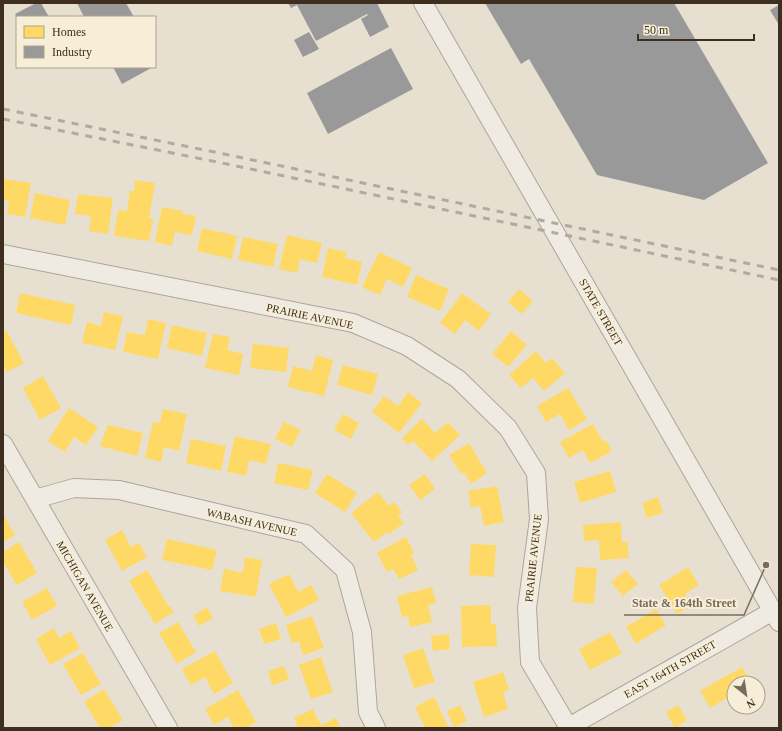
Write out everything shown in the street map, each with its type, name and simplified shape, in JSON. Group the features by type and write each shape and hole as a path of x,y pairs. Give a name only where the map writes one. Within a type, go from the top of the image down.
{"street":[{"name":"STATE STREET","path":"423,3 776,616"},
{"name":"PRAIRIE AVENUE","path":"3,254 352,324 407,346 458,378 508,428 536,473 539,519 528,608 530,662 568,728"},
{"name":"MICHIGAN AVENUE","path":"3,444 168,728"},
{"name":"WABASH AVENUE","path":"35,499 74,488 119,490 306,534 345,570 362,632 368,712 376,728"},
{"name":"EAST 164TH STREET","path":"568,728 776,616"}],"building: Homes":[{"path":"3,179 31,183 25,217 7,214 9,201 3,200"},
{"path":"135,180 155,183 149,218 153,219 149,241 114,236 118,210 127,211 130,191 134,191"},
{"path":"35,193 70,200 65,225 30,218"},
{"path":"78,194 113,198 108,234 89,231 91,216 75,214"},
{"path":"162,207 183,211 182,214 196,216 192,235 175,232 172,246 155,242"},
{"path":"202,228 237,236 232,259 197,251"},
{"path":"287,235 322,243 317,263 300,259 297,273 279,269"},
{"path":"243,237 278,244 273,267 238,260"},
{"path":"328,248 347,252 345,258 362,262 357,285 322,277"},
{"path":"379,252 412,268 403,287 387,279 380,295 362,287"},
{"path":"416,275 449,289 440,311 407,297"},
{"path":"519,289 533,301 522,314 508,302"},
{"path":"20,293 75,305 71,325 16,313"},
{"path":"462,293 491,314 479,331 465,320 455,334 440,323"},
{"path":"104,312 123,316 115,350 82,343 87,322 101,326"},
{"path":"148,319 166,323 158,359 123,352 127,332 145,335"},
{"path":"172,325 207,333 202,356 167,348"},
{"path":"6,330 24,363 7,372 3,366 3,332"},
{"path":"511,331 527,345 508,367 492,354"},
{"path":"213,334 230,337 227,350 243,354 239,375 205,368"},
{"path":"253,344 289,348 286,372 250,368"},
{"path":"536,351 546,363 552,358 565,373 544,391 533,378 521,388 509,375"},
{"path":"316,355 333,360 324,396 288,387 293,366 312,371"},
{"path":"343,365 378,374 372,395 337,385"},
{"path":"43,376 61,408 40,420 23,388"},
{"path":"568,388 587,419 569,430 560,414 546,422 537,406"},
{"path":"408,392 422,403 399,433 372,412 384,396 398,406"},
{"path":"69,408 98,427 86,445 74,437 65,452 48,441"},
{"path":"163,409 187,414 179,451 164,447 161,462 145,458 153,422 160,423"},
{"path":"343,414 359,423 351,439 334,430"},
{"path":"422,419 435,433 448,422 460,435 432,461 413,441 408,445 402,438"},
{"path":"284,422 301,430 292,447 275,439"},
{"path":"593,424 603,442 606,440 612,451 590,463 583,450 569,458 560,442"},
{"path":"108,425 143,433 137,456 100,446"},
{"path":"235,436 271,444 266,464 249,460 246,476 227,472"},
{"path":"191,439 226,446 221,471 186,463"},
{"path":"469,443 487,473 471,484 464,472 461,474 449,455"},
{"path":"278,463 313,470 308,490 274,483"},
{"path":"610,471 616,492 580,503 574,482"},
{"path":"327,474 357,493 345,512 315,493"},
{"path":"425,474 435,489 420,500 409,485"},
{"path":"497,486 504,522 484,526 480,506 471,508 468,491"},
{"path":"378,492 389,506 394,502 402,512 398,515 404,523 389,534 387,532 374,542 351,513"},
{"path":"658,497 663,513 647,518 642,503"},
{"path":"3,514 15,535 3,542"},
{"path":"621,522 622,542 627,541 629,558 600,560 599,540 584,541 583,525"},
{"path":"122,530 131,547 139,543 147,557 122,571 105,540"},
{"path":"406,537 414,553 411,555 418,570 399,579 393,569 387,572 377,553"},
{"path":"167,539 217,550 212,570 162,560"},
{"path":"19,542 37,573 17,585 3,562 3,552"},
{"path":"471,544 496,545 494,577 469,575"},
{"path":"245,557 262,560 256,597 220,591 224,569 243,573"},
{"path":"576,567 597,568 594,604 573,602"},
{"path":"688,567 699,585 685,594 692,605 677,614 659,585"},
{"path":"147,570 169,607 170,606 174,612 155,624 129,581"},
{"path":"626,570 638,584 623,596 611,582"},
{"path":"289,574 298,592 311,585 319,600 286,617 269,584"},
{"path":"432,587 436,603 428,605 432,622 410,627 408,616 402,617 397,596"},
{"path":"47,588 57,606 32,620 22,602"},
{"path":"491,605 491,624 496,624 497,646 462,647 461,606"},
{"path":"207,607 213,618 199,626 193,616"},
{"path":"656,609 666,625 636,644 626,627"},
{"path":"312,616 324,648 303,655 299,641 292,643 286,625"},
{"path":"178,622 196,652 177,664 159,633"},
{"path":"276,623 281,639 264,644 259,629"},
{"path":"54,628 59,638 71,631 80,648 50,665 36,639"},
{"path":"610,632 622,653 590,670 579,649"},
{"path":"449,634 450,649 433,651 431,636"},
{"path":"423,648 435,682 414,688 403,655"},
{"path":"215,651 233,683 214,694 205,677 191,685 182,669"},
{"path":"83,653 101,684 81,695 63,664"},
{"path":"321,657 333,692 311,699 299,665"},
{"path":"284,666 289,679 272,685 268,671"},
{"path":"742,667 746,675 728,675"},
{"path":"503,672 509,690 503,692 508,709 484,717 473,682"},
{"path":"726,676 726,699 710,708 700,691"},
{"path":"104,689 123,720 109,728 100,728 84,702"},
{"path":"238,690 256,722 246,728 234,728 228,717 214,725 205,709"},
{"path":"434,697 449,728 425,728 415,707"},
{"path":"460,705 467,721 454,727 447,711"},
{"path":"678,705 687,720 675,728 666,712"},
{"path":"313,709 321,725 336,718 341,728 298,728 294,718"}],"building: Industry":[{"path":"36,3 41,3 48,16 16,16 15,14"},
{"path":"77,3 126,3 133,16 84,16"},
{"path":"288,3 377,3 389,27 370,37 361,19 368,15 367,14 316,41 297,5 291,8"},
{"path":"485,3 674,3 768,163 704,200 597,175 529,59 521,64"},
{"path":"779,5 779,25 770,10"},
{"path":"309,32 319,49 303,57 294,40"},
{"path":"391,48 413,89 328,134 307,93"},
{"path":"114,68 151,68 122,84"}],"railway":[{"path":"3,109 779,270"},
{"path":"3,119 222,163 779,280"}],"place":[{"name":"State & 164th Street","path":"766,565"}]}
